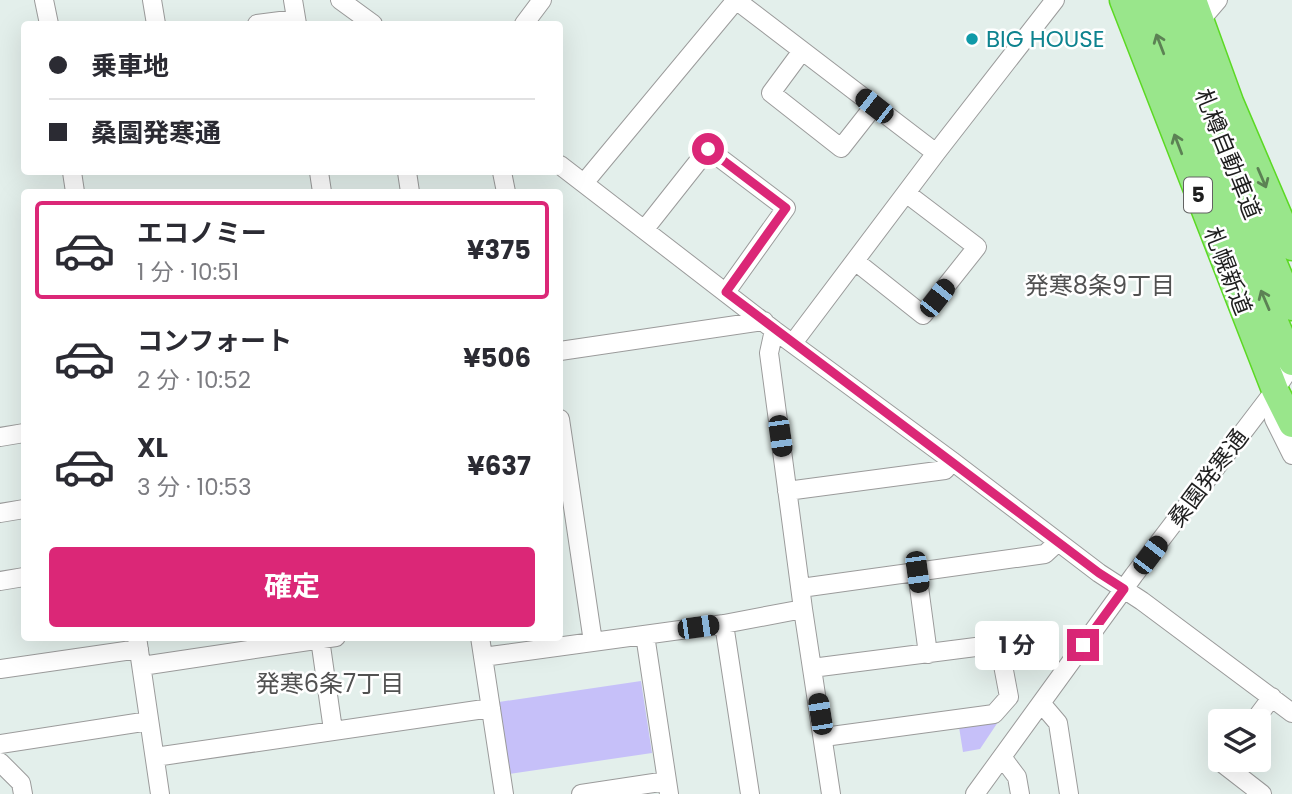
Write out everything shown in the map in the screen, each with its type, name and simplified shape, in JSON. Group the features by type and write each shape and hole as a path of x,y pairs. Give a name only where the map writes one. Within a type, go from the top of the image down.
{"highway":[{"name":"札幌新道","path":"1123,0 1275,390 1292,424"},
{"name":"札樽自動車道","path":"1143,0 1203,154 1292,364"},
{"name":"札樽自動車道","path":"1167,0 1292,307"},
{"path":"1197,11 1230,102 1292,247"}],"street":[{"path":"44,0 48,21"},
{"path":"152,0 156,21"},
{"path":"293,0 296,21"},
{"path":"341,0 369,21"},
{"path":"526,21 542,0"},
{"path":"584,183 736,0 936,153"},
{"path":"793,343 1055,0"},
{"path":"1197,11 1217,0"},
{"path":"802,51 771,93 841,148 874,106"},
{"path":"643,230 708,149 786,208 726,292"},
{"path":"563,167 1099,573 1142,601 1292,713"},
{"path":"855,261 923,315 977,247 906,192"},
{"path":"563,351 769,325"},
{"path":"769,325 769,353 787,491 831,794"},
{"name":"桑園発寒通","path":"975,794 1292,364"},
{"path":"1275,390 1274,419 1292,455"},
{"path":"0,437 21,434"},
{"path":"563,439 593,642"},
{"path":"787,491 945,470 952,461"},
{"path":"0,513 21,510"},
{"path":"801,588 1045,554 1058,542"},
{"path":"917,572 928,654"},
{"path":"0,581 21,578"},
{"path":"483,657 724,624 803,610"},
{"path":"724,624 750,794"},
{"path":"581,794 668,788 645,635"},
{"path":"0,669 139,650 281,641"},
{"path":"328,641 333,730"},
{"path":"481,641 504,794"},
{"path":"813,668 999,644 1009,697 994,715 824,737"},
{"path":"139,650 160,794"},
{"path":"1263,709 1272,697"},
{"path":"1041,703 1058,723 1069,794"},
{"path":"155,757 491,708"},
{"path":"0,744 149,721"},
{"path":"1002,757 1017,777 1020,794"},
{"path":"0,762 21,783 23,794"},
{"path":"1234,772 1262,794"}],"shaded area":[{"path":"641,681 652,753 509,774 499,702"},
{"path":"998,722 980,749 963,752 959,727"}],"place":[{"name":"BIG HOUSE","path":"972,39"}],"district":[{"name":"発寒8条9丁目","path":"1100,286"},
{"name":"発寒6条7丁目","path":"330,684"}],"route":[{"path":"708,149 786,208 726,292 1099,573 1124,589 1083,645"}]}
